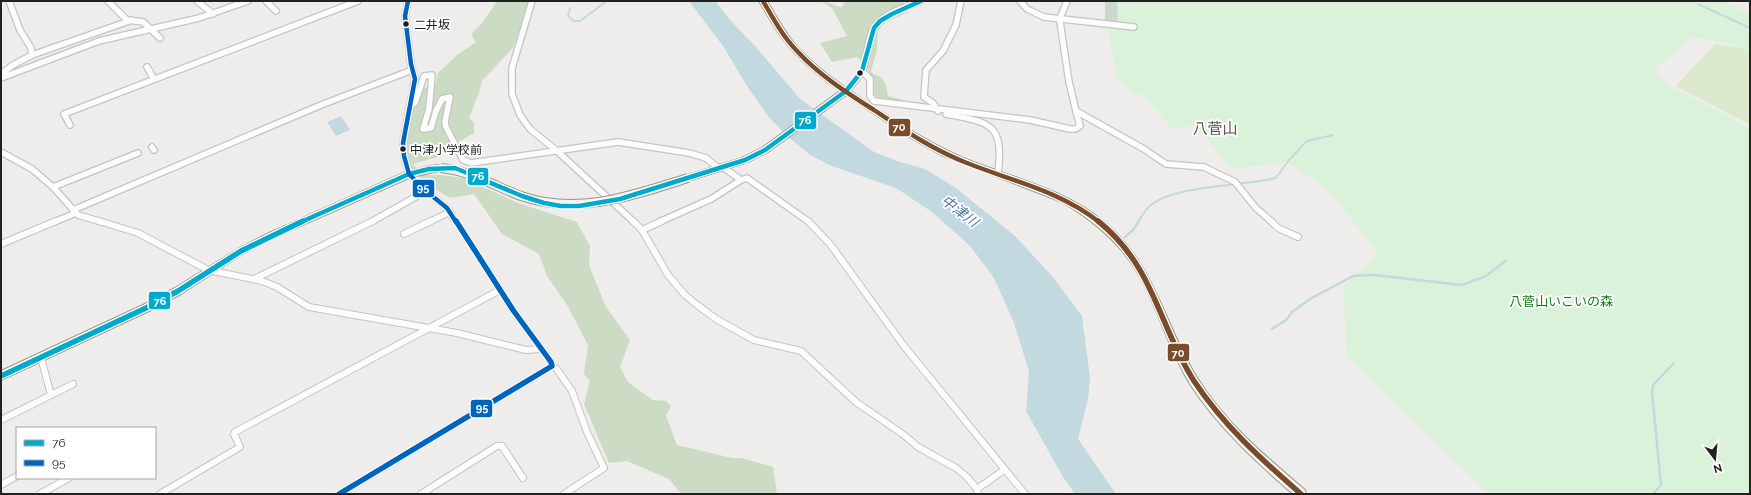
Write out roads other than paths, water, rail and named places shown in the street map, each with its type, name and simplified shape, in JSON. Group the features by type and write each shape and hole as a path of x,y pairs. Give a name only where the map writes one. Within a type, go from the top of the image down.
{"street":[{"path":"9,1 20,30 31,48 32,55"},
{"path":"108,1 127,20 132,20"},
{"path":"197,1 213,14"},
{"path":"1,78 99,41 213,14 248,1"},
{"path":"266,1 276,11"},
{"path":"70,125 64,114 358,1"},
{"path":"408,1 405,16 412,70 415,79 403,143 404,156 409,174 450,212 513,310 551,362 552,366 556,368 572,391 586,432 604,468 564,494"},
{"path":"532,1 512,68 510,82 512,94 520,115 530,129 556,150 642,230 668,275 680,289 696,304 716,319 754,340 802,351 856,402 918,447 956,468 966,477 977,492 1004,470"},
{"path":"763,1 784,34 798,51 843,94 929,145 966,163 1044,190 1073,204 1114,236 1131,255 1146,280 1183,362 1196,384 1214,408 1253,450 1301,494"},
{"path":"1,376 146,308 212,270 241,251 270,236 409,174 429,169 455,168 470,172 522,196 544,203 561,206 579,206 601,203 723,168 745,160 765,150 843,94 862,71 868,57 868,50 874,28 880,21 892,14 921,1"},
{"path":"961,1 956,25 943,51 926,70 924,97 933,103 936,109 941,113 980,120 989,125 995,134 1000,155 998,174"},
{"path":"1020,1 1027,9 1048,18 1060,18 1094,24 1134,27"},
{"path":"862,71 870,79 870,96 874,100 1030,120 1076,129 1080,126 1069,82 1060,18 1067,1"},
{"path":"1,74 13,65 32,55 132,20 139,19 153,28 155,33 160,38"},
{"path":"147,67 154,79"},
{"path":"1,244 321,105 412,70"},
{"path":"411,105 415,104 424,76 432,75 429,109 423,129 431,128 436,111 442,99 448,96 450,97 445,122 448,133 464,160 467,162 502,159 618,142 629,142 689,153 706,158 718,167 723,168 742,180"},
{"path":"1076,111 1144,149 1162,162 1176,165 1204,167 1235,182 1256,208 1278,228 1298,237"},
{"path":"1,152 32,169 75,211 138,233 208,270 254,279 277,287 309,308 428,328 492,341 526,350 541,349"},
{"path":"52,187 138,153"},
{"path":"642,230 711,199 746,178 764,190 807,220 818,230 856,278 904,346 1025,494"},
{"path":"254,279 361,228 426,191"},
{"path":"404,234 411,232 450,212"},
{"path":"160,494 240,447 234,434 235,432 500,290"},
{"path":"40,358 51,395"},
{"path":"339,494 552,366"},
{"path":"1,420 73,384"},
{"path":"421,494 497,446 502,446 523,478"},
{"path":"1,485 16,477"},
{"path":"40,494 67,479"}],"water":[{"name":"中津川","path":"689,1 715,1 799,98 874,152 900,162 925,169 956,188 1015,236 1052,276 1082,316 1090,378 1088,399 1078,439 1116,494 1075,494 1063,477 1026,411 1029,371 1014,323 994,278 970,246 932,212 896,188 829,165 809,154 786,135 768,116 747,86 723,46"},
{"path":"341,116 350,130 336,136 327,122"}],"waterway":[{"path":"570,8 568,16 574,21 580,21 607,1"},
{"path":"1698,4 1750,28"},
{"path":"1138,222 1151,205 1162,198 1176,193 1276,178 1289,160 1307,141 1333,135"},
{"path":"1125,237 1133,230 1139,221"},
{"path":"1272,329 1286,320 1292,312 1310,299 1353,276 1374,275 1462,285 1486,276 1505,261"},
{"path":"1653,494 1661,485 1652,392 1653,385 1674,363"}],"place":[{"name":"二井坂","path":"406,24"},
{"name":"中津小学校前","path":"403,149"}],"district":[{"name":"八菅山","path":"1215,129"}],"park label":[{"name":"八菅山いこいの森","path":"1561,301"}]}
